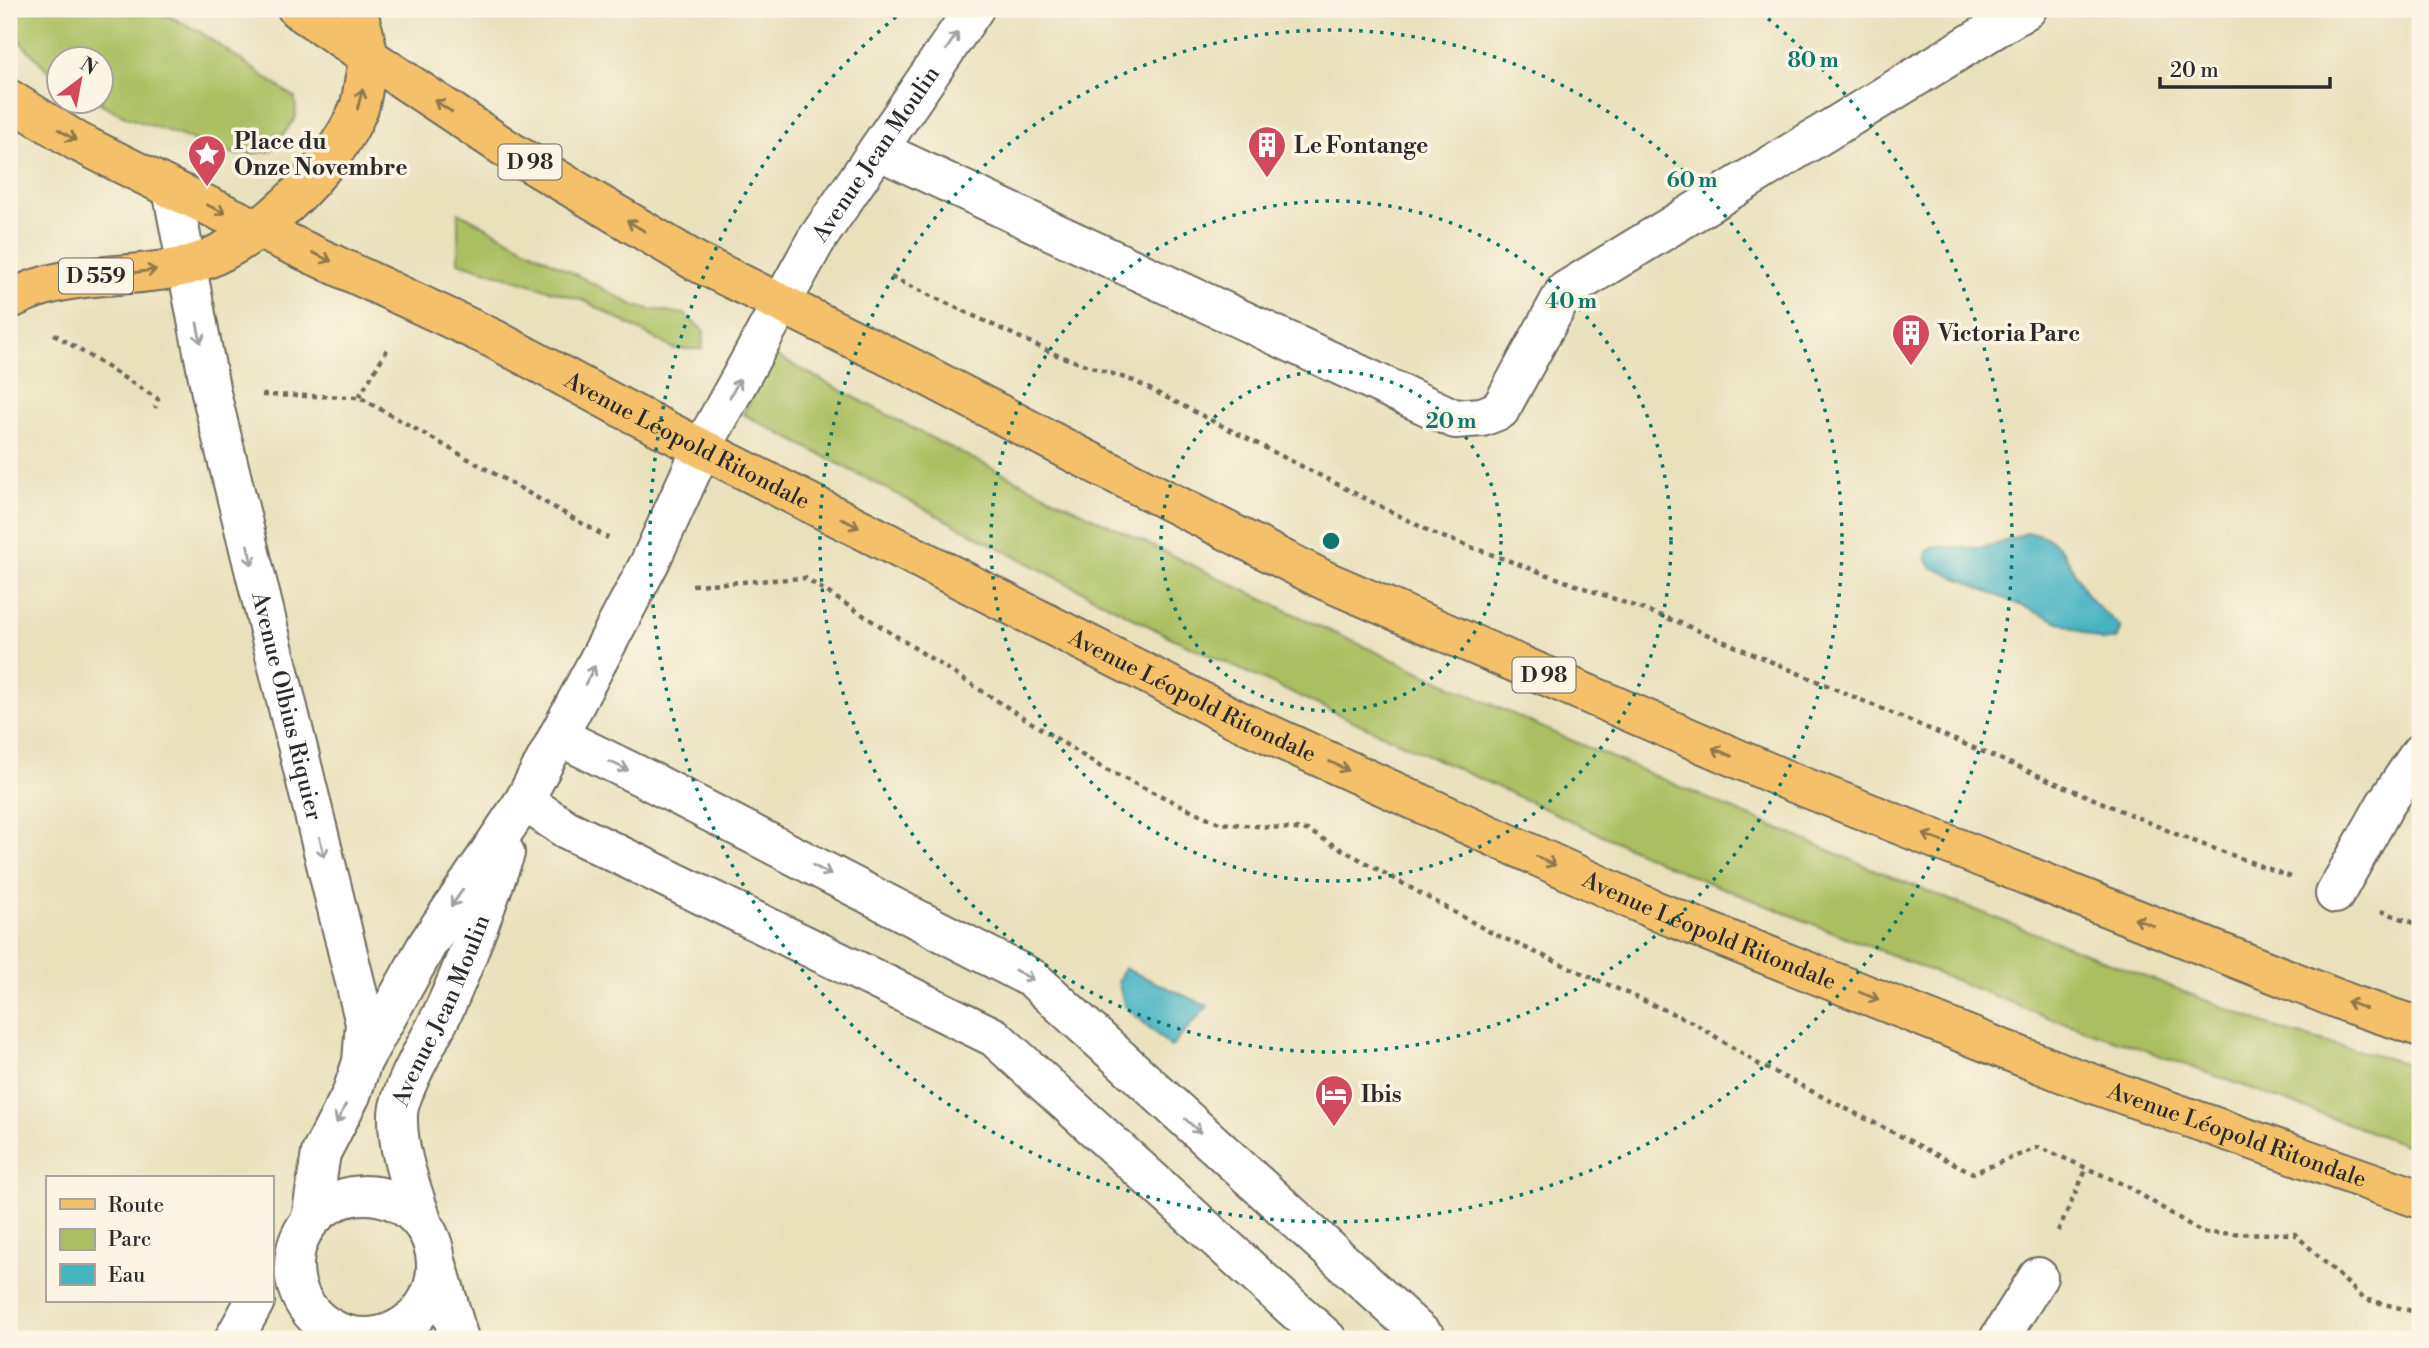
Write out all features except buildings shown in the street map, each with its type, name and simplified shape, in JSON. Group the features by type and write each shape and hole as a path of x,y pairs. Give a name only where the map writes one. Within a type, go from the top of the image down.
{"main road":[{"name":"D 98","path":"297,9 510,151 695,261 908,366 1324,580 1789,781 2353,1004 2420,1027"},
{"path":"357,9 368,57"},
{"name":"D 559","path":"9,300 43,285 83,276 127,274 186,266 223,252 260,229 315,176 346,135 360,106 368,57"},
{"name":"Avenue Léopold Ritondale","path":"9,99 78,142 172,189 494,339 624,409 1236,719 1659,912 2068,1075 2420,1199"}],"street":[{"name":"Avenue Jean Moulin","path":"362,1062 432,936 524,801 650,562 702,448 815,242 974,9"},
{"path":"878,150 1455,419 1482,417 1500,410 1565,291 2027,9"},
{"name":"Avenue Olbius Riquier","path":"172,189 213,403 365,1023 362,1062 351,1095 321,1153 303,1233"},
{"path":"558,736 648,779 1033,979 1427,1339"},
{"path":"2335,894 2385,805 2420,753"},
{"name":"Avenue Jean Moulin","path":"429,1241 399,1142 398,1112 410,1079 463,966 524,801"},
{"path":"524,801 566,829 994,1037 1327,1339"},
{"path":"273,1274 320,1209 340,1198 362,1194 385,1197 406,1207 429,1241 459,1339"},
{"path":"303,1233 293,1270 298,1293 310,1312 329,1327 352,1336 378,1337 399,1329 418,1314 431,1294 436,1270 429,1241"},
{"path":"1999,1339 2038,1277"},
{"path":"234,1339 254,1302"}],"path":[{"path":"891,277 1059,356 1134,381 1435,534 1678,622 2183,837 2420,925"},
{"path":"52,333 158,399 155,408"},
{"path":"359,397 388,348"},
{"path":"254,395 359,397 606,537"},
{"path":"693,586 805,578 1104,769 1219,823 1307,830 1490,932 1694,1023 1760,1065 1973,1173 2039,1147 2127,1186 2203,1233 2295,1234 2364,1299 2420,1313"},
{"path":"2038,1277 2087,1168"}],"green space":[{"path":"9,9 155,9 199,31 295,98 296,117 271,151 238,155 116,112 116,46 46,46 46,69 9,30"},
{"path":"458,212 637,307 684,314 704,331 702,349 674,349 585,301 458,262"},
{"path":"774,355 941,443 1092,517 1319,626 1559,735 1882,873 2284,1031 2420,1067 2420,1150 2050,1018 1687,874 1172,638 743,414"}],"water":[{"path":"2026,533 2039,534 2057,545 2088,596 2120,627 2116,639 2103,641 1931,567 1926,558 1927,552 1933,546 1979,548"},
{"path":"1124,968 1208,1006 1171,1047 1124,1005 1118,981"}],"place":[{"name":"Le Fontange","path":"1267,179"},
{"name":"Place du Onze Novembre","path":"207,188"},
{"name":"Victoria Parc","path":"1911,367"},
{"name":"Ibis","path":"1334,1128"}]}
